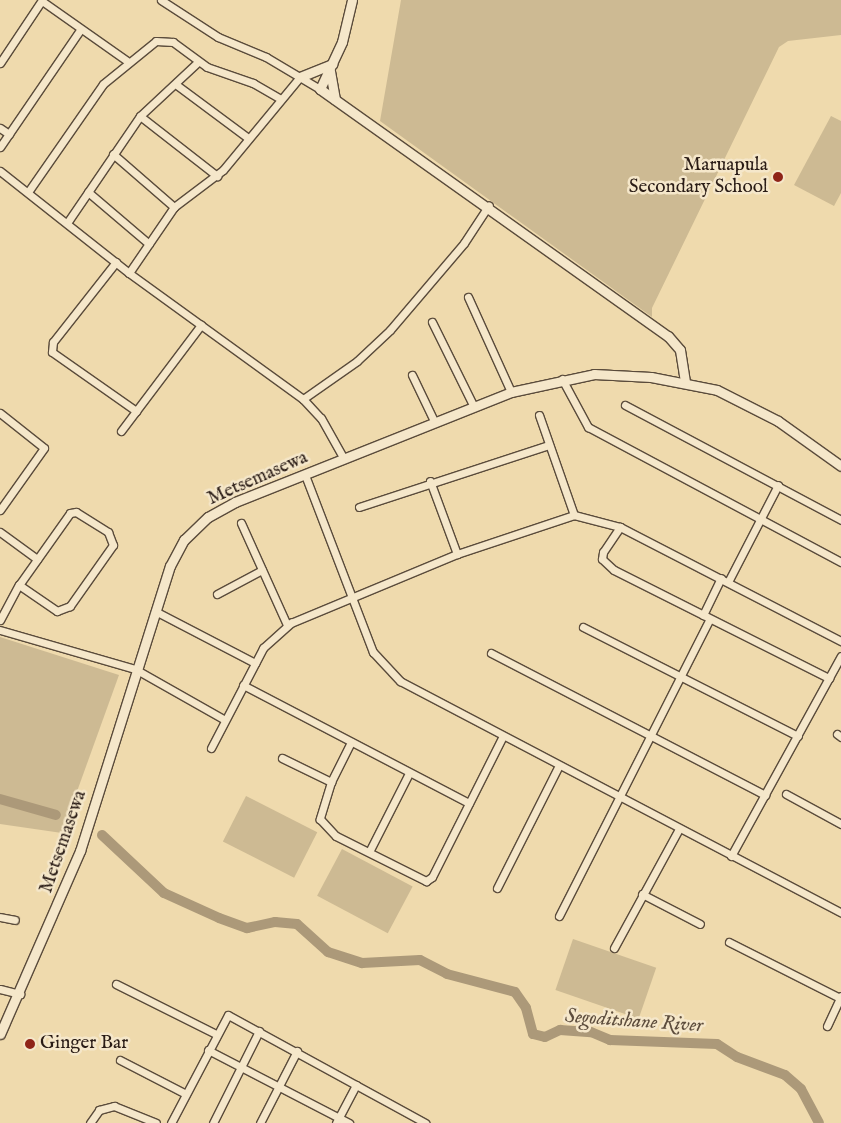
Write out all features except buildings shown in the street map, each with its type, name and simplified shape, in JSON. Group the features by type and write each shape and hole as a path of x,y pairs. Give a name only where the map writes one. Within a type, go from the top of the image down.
{"street":[{"path":"161,0 218,37 300,77 320,89 489,206 668,336 680,350 685,383"},
{"path":"320,89 351,17 352,0"},
{"path":"0,63 42,1 80,30 127,61"},
{"path":"0,147 80,30"},
{"path":"28,192 103,84 127,61 162,39 198,62 279,98"},
{"path":"67,223 140,116 178,86 198,62"},
{"path":"129,273 174,207 217,176 279,98 300,77 331,64"},
{"path":"331,64 335,100"},
{"path":"178,86 248,138"},
{"path":"140,116 217,176"},
{"path":"0,128 8,134"},
{"path":"113,154 174,207"},
{"path":"0,171 129,273 303,399 321,418 344,460"},
{"path":"88,192 149,244"},
{"path":"303,399 357,361 390,330 464,243 489,206"},
{"path":"116,262 53,342 52,352 136,410"},
{"path":"468,298 511,392"},
{"path":"432,322 474,407"},
{"path":"120,431 201,326"},
{"name":"Metsemasewa","path":"0,1034 20,994 80,851 135,670 176,551 195,528 235,502 511,392 562,379 613,374 685,383 717,390 757,408 841,466"},
{"path":"412,375 435,423"},
{"path":"562,379 588,427 759,520 841,562"},
{"path":"625,405 841,520"},
{"path":"0,413 44,448 0,510"},
{"path":"539,415 574,515"},
{"path":"359,507 430,480 549,445"},
{"path":"305,475 349,597 385,668 417,691 502,738 841,913"},
{"path":"430,480 457,554"},
{"path":"559,916 650,735 680,680 706,617 724,580 778,485"},
{"path":"0,620 19,585 73,512 113,538 113,545 65,610 49,608 19,585"},
{"path":"211,748 263,648 287,625 349,597 457,554 574,515 620,527 841,641"},
{"path":"241,523 287,625"},
{"path":"620,527 603,552 606,563 706,617 830,678"},
{"path":"0,532 37,559"},
{"path":"217,594 262,570"},
{"path":"155,611 255,663"},
{"path":"583,627 680,680 798,736"},
{"path":"0,630 135,670 225,720"},
{"path":"490,653 765,796"},
{"path":"731,856 841,656"},
{"path":"243,685 409,773 470,803"},
{"path":"352,742 331,782 320,819 336,836 370,850 414,877 429,880 502,738"},
{"path":"282,758 331,782"},
{"path":"497,888 558,767"},
{"path":"370,850 409,773"},
{"path":"786,794 841,824"},
{"path":"614,948 679,829"},
{"path":"642,894 700,924"},
{"path":"0,917 15,920"},
{"path":"729,942 840,997 827,1026"},
{"path":"116,984 216,1034"},
{"path":"0,989 20,994"},
{"path":"170,1123 216,1034 228,1015 297,1051 425,1123"},
{"path":"213,1123 259,1031"},
{"path":"208,1050 279,1086 337,1120 349,1123"},
{"path":"260,1123 297,1051"},
{"path":"120,1060 186,1094"},
{"path":"337,1120 356,1085"},
{"path":"90,1123 100,1110 114,1106 156,1123"}],"shaded area":[{"path":"401,0 841,0 841,35 788,41 779,47 652,308 652,317 380,121"},
{"path":"831,116 841,121 841,193 834,206 794,185"},
{"path":"0,637 119,675 62,833 0,824"},
{"path":"246,796 317,832 294,878 223,841"},
{"path":"342,849 413,887 388,933 317,896"},
{"path":"573,939 656,968 639,1019 555,990"}],"waterway":[{"name":"Segoditshane River","path":"0,799 56,815"},
{"name":"Segoditshane River","path":"102,835 164,893 219,918 247,928 275,922 297,924 328,952 362,963 420,960 447,974 515,992 526,1008 533,1034 545,1037 560,1030 591,1032 610,1040 717,1044 737,1057 785,1075 801,1089 819,1123"}],"place":[{"name":"Maruapula Secondary School","path":"778,177"},
{"name":"Ginger Bar","path":"30,1044"}]}
